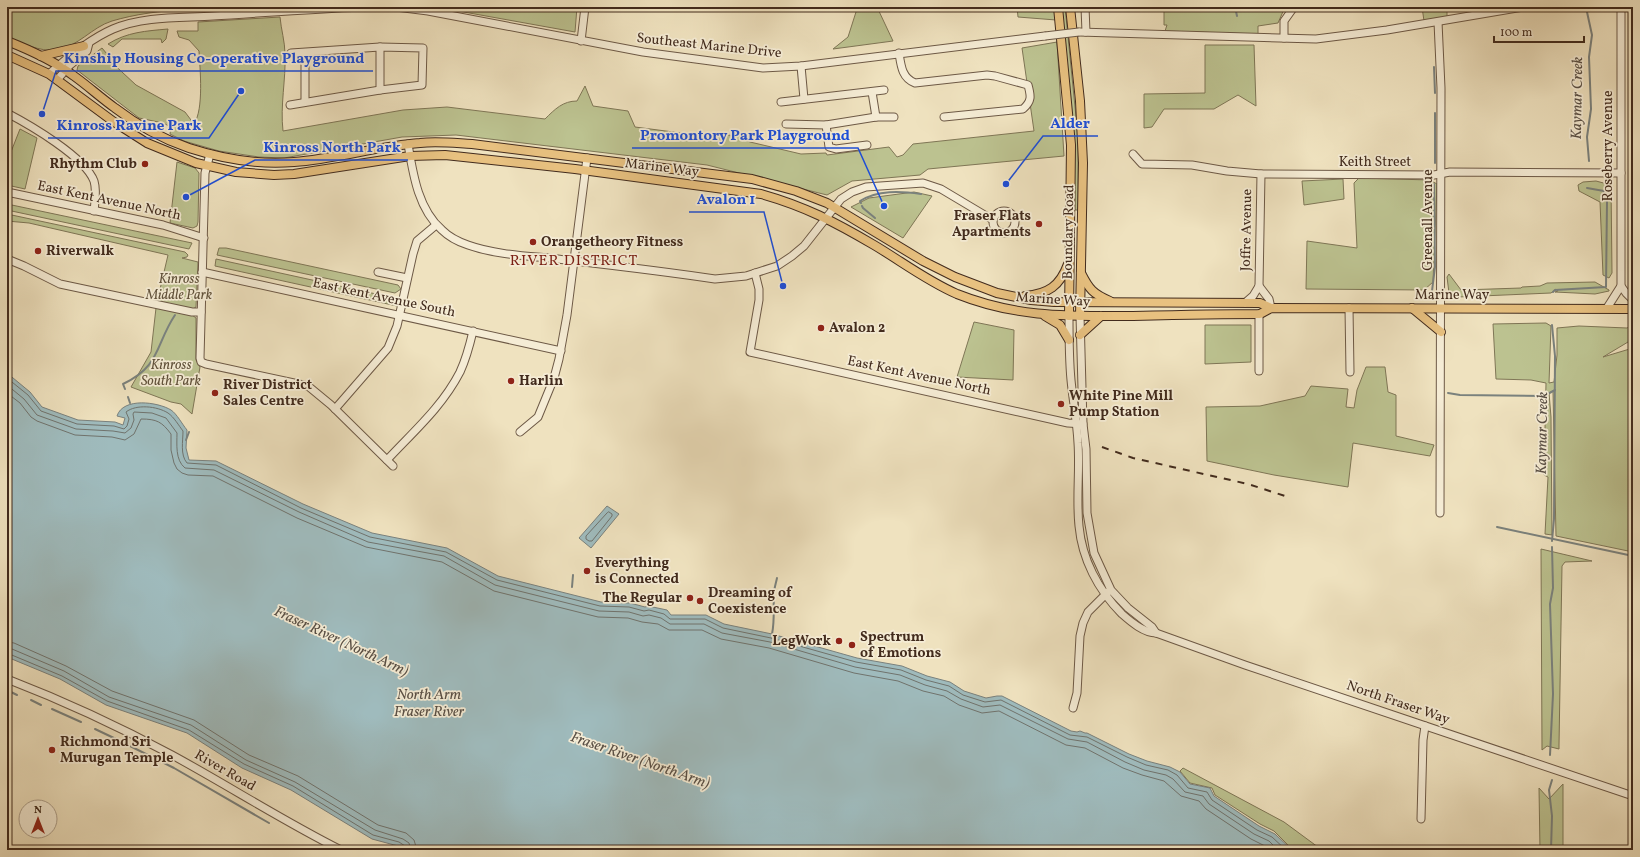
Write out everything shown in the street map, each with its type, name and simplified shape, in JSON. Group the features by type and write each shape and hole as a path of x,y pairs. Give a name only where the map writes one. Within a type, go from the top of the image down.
{"main road":[{"name":"Boundary Road","path":"1058,7 1071,145 1069,316"},
{"name":"Boundary Road","path":"1070,7 1083,163 1080,316"},
{"path":"7,42 41,56 62,68"},
{"path":"41,56 87,45"},
{"path":"7,55 49,74"},
{"name":"Marine Way","path":"62,68 115,108 149,130 175,142 210,154 271,163 294,162 408,144 445,142 472,144 752,179 796,191 834,207 908,253 955,277 997,293 1043,302 1260,302 1272,308"},
{"name":"Marine Way","path":"49,74 114,122 134,135 166,152 207,166 254,174 294,174 410,156 465,156 760,194 782,200 826,218 874,245 923,277 956,293 995,307 1018,312 1045,315 1101,316 1259,314 1272,308 1412,308 1441,311 1607,308 1633,309"},
{"path":"1018,297 1046,292 1053,287 1064,275 1070,257"},
{"path":"1080,272 1089,288 1097,296 1115,303"},
{"path":"1412,308 1441,332"},
{"path":"1045,315 1060,325 1069,340"},
{"path":"1080,335 1101,316"}],"street":[{"path":"49,74 62,68 87,45 114,28 150,20 361,7"},
{"name":"Southeast Marine Drive","path":"396,7 428,11 643,52 763,68 801,66 1082,32 1284,38 1336,37 1438,22 1523,7"},
{"path":"581,41 585,7"},
{"path":"1082,32 1085,7"},
{"path":"1284,38 1284,21 1294,7"},
{"name":"Roseberry Avenue","path":"1621,7 1621,286"},
{"name":"Greenall Avenue","path":"1438,22 1441,88 1440,513"},
{"path":"380,47 380,90"},
{"path":"290,105 380,90 422,86 423,48 380,47 291,53"},
{"path":"305,52 305,102"},
{"path":"899,53 902,72 909,81 915,83 987,75 1028,85 1031,97 1029,104 1023,109 944,117"},
{"path":"801,66 804,99"},
{"path":"57,80 62,68"},
{"path":"781,102 884,90"},
{"path":"872,92 876,117"},
{"path":"7,113 40,132 83,164 91,174 95,183 96,195 94,211"},
{"path":"786,124 826,125 876,117 894,118"},
{"path":"826,125 829,147 836,149 867,145"},
{"path":"408,144 420,198 436,225 455,240 479,249 715,279 755,274 777,266 804,246 841,199 852,192 866,187 923,183 942,189 993,220"},
{"path":"210,154 205,173 201,362 302,384 314,390 393,466"},
{"name":"Keith Street","path":"1133,154 1142,164 1192,165 1227,171 1261,174 1434,175 1450,172 1621,173"},
{"path":"520,432 538,417 554,378 561,351 587,158"},
{"name":"Joffre Avenue","path":"1245,303 1253,296 1259,286 1261,174"},
{"name":"East Kent Avenue North","path":"7,192 163,225 204,238"},
{"path":"335,409 388,348 396,333 412,254 417,241 436,225"},
{"path":"7,259 60,284 192,312 201,312"},
{"name":"East Kent Avenue South","path":"202,272 561,351"},
{"path":"378,272 407,278"},
{"name":"East Kent Avenue North","path":"755,274 760,294 750,352 1080,424"},
{"name":"Joffre Avenue","path":"1259,286 1268,298 1272,308"},
{"path":"1607,308 1621,286 1633,300"},
{"path":"1349,308 1350,372"},
{"path":"1259,314 1259,371"},
{"name":"Boundary Road","path":"1069,316 1071,378 1086,449 1087,513 1089,529 1094,553 1111,590"},
{"name":"Boundary Road","path":"1080,316 1078,514 1081,540 1093,576 1105,595"},
{"path":"387,460 422,424 449,390 468,352 473,331"},
{"path":"1073,708 1077,693 1080,636 1084,623 1088,612 1111,590"},
{"name":"North Fraser Way","path":"1111,590 1128,608 1152,627 1156,633"},
{"name":"North Fraser Way","path":"1105,595 1127,618 1150,633 1156,633 1245,666 1633,796"},
{"name":"River Road","path":"7,678 78,708 172,755 341,850"},
{"path":"1421,819 1423,740 1425,726"}],"green space":[{"path":"7,7 260,7 167,11 130,16 105,24 64,48 44,50 7,37"},
{"path":"436,7 577,7 575,32"},
{"path":"854,7 877,7 893,41 833,49 848,37 856,12"},
{"path":"1017,7 1054,7 1056,20 1018,17"},
{"path":"1061,7 1065,7 1078,137 1078,210 1075,210 1074,153"},
{"path":"1165,7 1285,7 1278,23 1258,26 1258,34 1165,31 1167,25 1164,25"},
{"path":"1422,7 1447,7 1447,17 1424,21"},
{"path":"280,17 285,54 282,112 283,131 403,110 447,107 545,119 563,104 577,101 585,86 593,106 628,111 635,127 704,136 717,134 738,136 750,142 801,154 826,153 827,155 889,147 897,157 903,155 913,144 1034,131 1022,48 1057,42 1064,156 928,169 920,175 852,181 827,195 707,165 456,135 402,137 284,158 259,157 219,151 184,141 170,134 171,127 163,123 139,118 77,70 78,66 102,48 107,54 108,59 136,85 185,112 194,124 199,109 200,99 199,51 189,40 179,37 177,31 198,31 198,22"},
{"path":"168,29 166,39 162,43 161,39 122,39 113,47 108,44 122,37 144,31"},
{"path":"1205,45 1254,45 1256,106 1238,95 1214,109 1164,109 1152,127 1144,128 1144,94 1205,93"},
{"path":"20,129 37,138 25,189 7,185 7,162"},
{"path":"177,162 195,168 199,173 198,222 197,226 193,228 170,223"},
{"path":"1359,178 1430,180 1437,184 1433,282 1424,290 1306,289 1307,241 1357,248 1354,183"},
{"path":"1343,179 1344,199 1304,205 1302,181"},
{"path":"1596,181 1611,185 1612,273 1609,278 1603,275 1600,202 1579,191 1578,185 1583,182"},
{"path":"914,192 932,196 903,238 851,207 869,198"},
{"path":"7,204 192,243 189,249 7,210"},
{"name":"Kinross Middle Park","path":"7,214 185,252 188,255 187,257 182,258 198,262 196,307 193,309 157,302 168,255 29,223 7,221"},
{"path":"219,248 226,248 398,285 401,289 395,293 217,255"},
{"path":"216,259 399,299 397,306 215,266"},
{"path":"1449,274 1461,290 1521,288 1540,286 1547,283 1595,282 1609,291 1595,294 1555,292 1558,291 1556,289 1551,293 1458,297 1449,293 1447,277"},
{"name":"Kinross South Park","path":"156,308 192,315 196,318 196,360 200,367 192,414 181,404 171,402 131,387 151,352"},
{"path":"974,322 1014,330 1013,380 957,377"},
{"path":"1546,323 1551,326 1549,383 1554,382 1557,355 1557,328 1579,326 1627,328 1633,325 1633,339 1603,357 1633,348 1633,552 1556,536 1553,391 1549,393 1551,417 1552,535 1545,534 1548,477 1544,475 1546,383 1531,380 1496,379 1493,324"},
{"path":"1205,325 1251,325 1251,362 1205,364"},
{"path":"1366,367 1385,367 1388,392 1396,395 1396,436 1434,445 1430,456 1353,443 1348,487 1274,475 1207,461 1206,407 1260,406 1305,396 1311,386 1348,389 1346,407 1354,408 1357,390"},
{"path":"1541,549 1592,561 1565,562 1562,566 1559,749 1547,746 1542,750"},
{"path":"1183,768 1284,822 1322,850 1293,850 1274,831 1260,824 1215,795 1212,788 1190,783 1180,771"},
{"path":"1563,784 1563,850 1540,850 1539,788 1549,799"}],"water":[{"name":"North Arm Fraser River","path":"7,373 30,392 42,407 78,420 115,422 123,425 125,418 117,416 126,406 150,403 165,407 175,414 187,430 186,448 189,460 216,461 303,504 372,533 447,548 498,576 601,602 630,603 645,607 648,606 667,610 671,615 706,615 724,624 772,634 857,658 902,666 927,676 950,682 964,691 986,698 1002,696 1071,731 1087,733 1129,754 1147,761 1170,767 1180,772 1190,784 1210,788 1214,796 1259,826 1275,834 1292,850 405,850 398,846 372,839 291,790 242,768 187,733 106,705 60,679 7,657"},
{"path":"607,506 619,514 591,548 579,538"}],"waterway":[{"path":"1235,7 1237,16"},
{"name":"Kaymar Creek","path":"1587,12 1592,35 1589,57 1591,109 1587,137 1589,161"},
{"path":"1434,67 1435,93"},
{"path":"1435,113 1435,163"},
{"path":"1432,291 1435,267 1434,184"},
{"name":"Kaymar Creek","path":"1553,292 1555,290 1606,287 1607,202 1604,191 1587,188"},
{"path":"861,203 860,201 867,197 882,193 905,192 921,194"},
{"path":"862,206 875,218"},
{"path":"125,389 123,384 144,370 151,362 175,315"},
{"name":"Kaymar Creek","path":"1552,325 1555,356 1554,519 1552,541"},
{"path":"1448,393 1460,395 1544,396 1555,390"},
{"path":"128,397 130,403"},
{"path":"186,440 189,432"},
{"path":"1497,527 1633,556"},
{"name":"Kaymar Creek","path":"1550,755 1553,694 1550,604 1553,588 1552,547"},
{"path":"572,587 573,575"},
{"path":"772,634 774,619 774,592 777,578"},
{"path":"7,690 17,695"},
{"path":"31,700 41,705"},
{"path":"52,709 81,722"},
{"path":"95,729 116,739"},
{"path":"130,746 174,768 269,823"},
{"name":"Kaymar Creek","path":"1551,850 1552,816 1549,790 1552,780"}],"railway":[{"path":"1102,447 1133,458 1248,484 1288,497"}],"place":[{"name":"Kinross Ravine Park","path":"241,91"},
{"name":"Kinship Housing Co-operative Playground","path":"42,114"},
{"name":"Rhythm Club","path":"145,164"},
{"name":"Alder","path":"1006,184"},
{"name":"Kinross North Park","path":"186,197"},
{"name":"Promontory Park Playground","path":"884,206"},
{"name":"Fraser Flats Apartments","path":"1039,224"},
{"name":"Orangetheory Fitness","path":"533,242"},
{"name":"Riverwalk","path":"38,251"},
{"name":"Avalon 1","path":"783,286"},
{"name":"Avalon 2","path":"821,328"},
{"name":"Harlin","path":"511,381"},
{"name":"River District Sales Centre","path":"215,393"},
{"name":"White Pine Mill Pump Station","path":"1061,404"},
{"name":"Everything is Connected","path":"587,571"},
{"name":"The Regular","path":"690,598"},
{"name":"Dreaming of Coexistence","path":"700,601"},
{"name":"LegWork","path":"839,641"},
{"name":"Spectrum of Emotions","path":"852,645"},
{"name":"Richmond Sri Murugan Temple","path":"52,750"}],"district":[{"name":"RIVER DISTRICT","path":"574,261"}],"water label":[{"name":"Fraser River (North Arm)","path":"341,642"},
{"name":"Fraser River (North Arm)","path":"640,761"}]}
